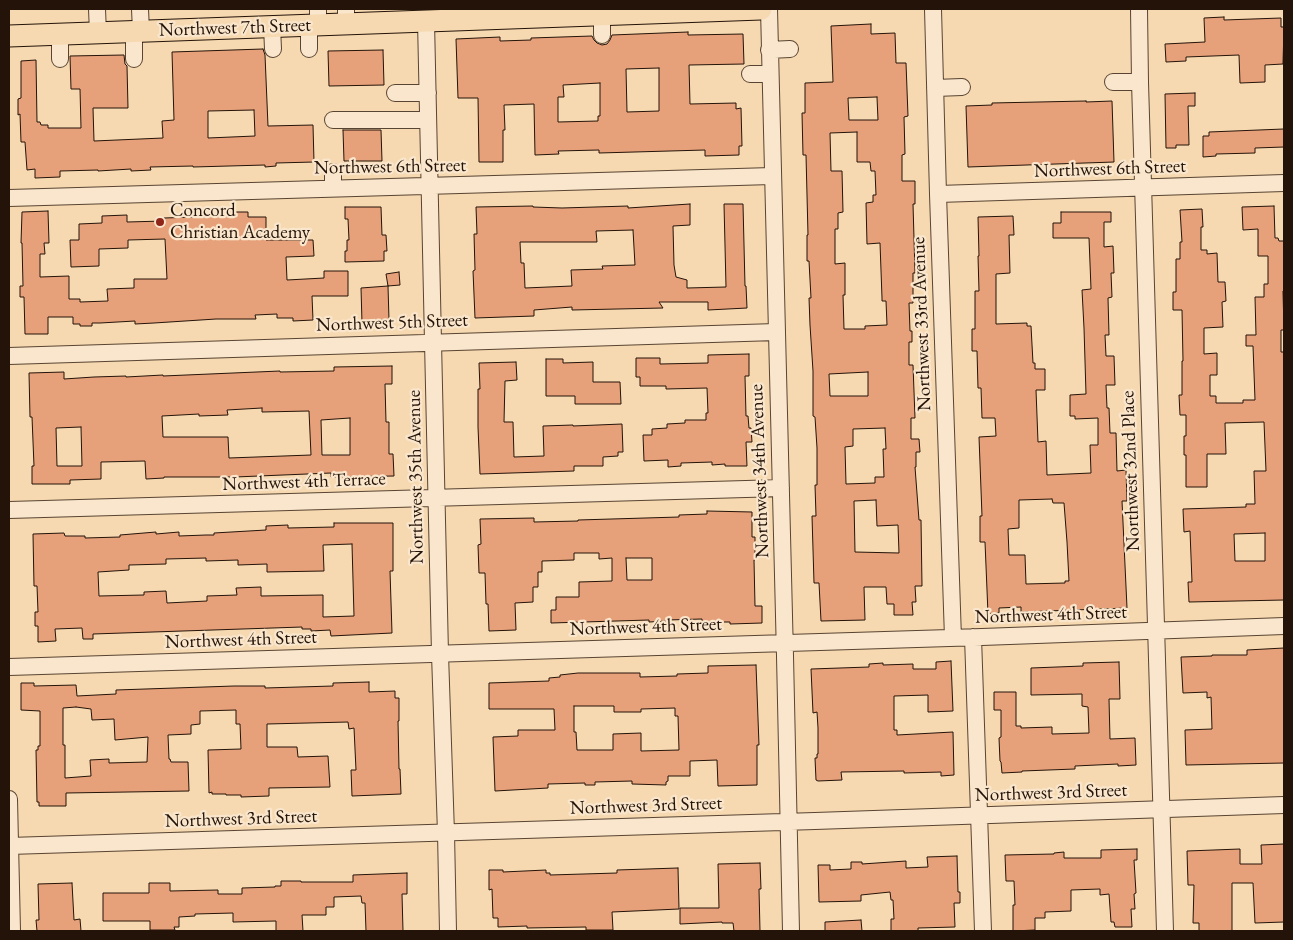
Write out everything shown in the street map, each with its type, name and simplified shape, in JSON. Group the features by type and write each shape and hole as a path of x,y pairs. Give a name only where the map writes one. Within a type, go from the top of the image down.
{"main road":[{"name":"Northwest 7th Street","path":"9,36 272,26 346,16 426,21 541,13 602,14 645,10 760,9"}],"street":[{"path":"97,9 98,33"},
{"path":"134,59 140,9"},
{"name":"Northwest 34th Avenue","path":"769,9 769,74 791,931"},
{"name":"Northwest 33rd Avenue","path":"933,9 953,638"},
{"name":"Northwest 32nd Place","path":"1139,9 1165,931"},
{"path":"602,14 602,35"},
{"path":"309,48 315,20"},
{"name":"Northwest 35th Avenue","path":"426,21 448,931"},
{"path":"272,26 273,49"},
{"path":"60,34 60,58"},
{"path":"769,50 790,49"},
{"path":"750,74 769,74"},
{"path":"1113,82 1140,82"},
{"path":"936,88 962,87"},
{"path":"395,93 428,93"},
{"path":"333,120 428,120"},
{"name":"Northwest 6th Street","path":"9,198 333,180 430,186 772,176"},
{"name":"Northwest 6th Street","path":"938,194 1284,183"},
{"name":"Northwest 5th Street","path":"9,356 776,332"},
{"name":"Northwest 4th Terrace","path":"9,510 781,488"},
{"name":"Northwest 4th Street","path":"9,667 1284,626"},
{"path":"974,637 984,931"},
{"path":"9,799 12,931"},
{"name":"Northwest 3rd Street","path":"9,846 1284,806"}],"building":[{"path":"1224,17 1224,20 1281,18 1281,27 1284,27 1283,64 1265,65 1265,82 1240,83 1239,55 1186,57 1186,61 1166,62 1165,44 1205,42 1204,18"},
{"path":"871,24 871,34 895,33 896,63 906,63 908,116 904,117 905,154 902,155 902,181 915,181 915,204 913,204 915,273 913,273 913,303 909,303 912,342 909,342 909,365 913,365 915,418 911,418 911,439 919,439 920,452 916,452 915,467 919,520 921,520 922,586 915,586 916,602 912,602 913,615 894,615 894,604 887,604 886,587 864,587 865,620 821,621 819,583 814,583 812,516 816,516 817,448 815,417 813,416 813,371 809,298 811,298 809,261 807,261 806,155 803,155 802,113 805,113 805,83 833,82 831,26","holes":["877,97 878,120 849,120 848,98","857,132 857,162 870,162 871,171 875,171 876,195 873,195 873,202 866,203 867,244 880,243 882,301 886,301 887,325 865,326 865,329 844,329 843,295 845,295 845,263 835,264 835,229 838,229 838,213 843,212 842,171 831,171 830,133","868,372 868,396 830,396 829,374","885,428 886,449 883,449 884,477 875,477 875,483 846,484 845,447 853,446 853,429","876,500 877,526 898,525 899,553 855,552 854,501"]},
{"path":"688,32 688,35 743,34 744,64 689,65 690,104 736,103 736,109 741,108 742,146 739,146 739,155 705,156 705,150 599,153 599,150 558,151 559,154 535,155 534,104 504,105 503,162 479,162 478,98 458,98 456,39 500,37 500,41 592,36 597,43 602,45 607,44 612,35","holes":["659,68 659,111 627,112 626,69","600,83 600,116 598,116 598,121 558,122 558,97 564,97 563,85"]},
{"path":"263,49 265,55 268,126 313,125 314,162 276,163 276,166 265,167 265,165 193,166 150,167 151,170 131,171 131,169 60,171 60,177 35,178 35,169 27,170 25,142 21,142 20,114 18,115 18,99 21,98 21,61 36,60 37,122 40,122 41,125 48,125 48,128 81,128 80,89 71,89 70,56 124,55 127,66 128,108 93,108 94,141 163,138 162,121 174,120 172,52","holes":["254,110 255,136 208,138 208,111"]},
{"path":"383,50 384,85 329,86 328,51"},
{"path":"1195,93 1195,106 1188,106 1189,145 1176,145 1176,148 1166,148 1165,94"},
{"path":"1112,101 1114,162 968,167 966,106 992,105 992,103"},
{"path":"1284,129 1284,147 1255,148 1255,153 1216,154 1216,156 1203,157 1203,136 1209,136 1209,132"},
{"path":"343,130 381,130 382,161 344,161"},
{"path":"690,204 690,225 673,226 676,277 687,280 687,288 726,287 724,204 743,204 747,308 708,310 708,302 659,302 663,308 572,310 572,307 534,310 534,316 475,318 473,271 475,270 474,234 477,234 476,207 533,206 562,208 628,206 628,208","holes":["633,230 635,265 602,266 603,269 571,270 572,286 525,288 524,263 521,263 520,242 597,242 596,231"]},
{"path":"1274,206 1275,238 1278,238 1279,241 1284,241 1284,330 1281,330 1281,352 1284,352 1284,600 1189,602 1188,582 1192,582 1190,531 1184,532 1183,509 1246,507 1246,504 1255,504 1254,471 1266,471 1264,422 1225,423 1226,454 1207,454 1207,487 1186,487 1184,436 1186,436 1186,415 1180,415 1179,395 1182,395 1182,310 1173,310 1173,292 1176,292 1176,259 1180,259 1180,242 1182,242 1180,210 1202,209 1201,250 1207,250 1207,254 1217,253 1218,282 1225,282 1226,301 1222,302 1223,327 1204,328 1204,354 1217,353 1217,375 1210,375 1210,396 1216,396 1216,403 1243,403 1243,400 1255,400 1253,346 1246,346 1246,335 1256,335 1255,297 1264,297 1264,284 1268,284 1268,256 1258,256 1258,229 1243,230 1242,207","holes":["1265,533 1265,561 1235,561 1234,534"]},
{"path":"345,207 381,207 382,235 386,235 387,251 384,251 384,261 345,262 347,240 349,240 348,219 345,219"},
{"path":"48,211 49,243 44,243 45,254 40,254 40,277 69,276 69,299 80,299 80,302 108,301 107,289 134,288 134,279 167,279 165,239 128,240 128,248 99,249 99,266 71,267 70,240 79,240 79,224 102,223 102,216 127,215 127,222 164,221 164,218 227,216 227,212 248,212 248,217 266,217 266,240 313,240 314,256 286,257 287,280 324,278 324,271 348,271 348,296 312,296 313,320 293,321 293,318 277,318 277,314 255,315 256,319 216,319 135,324 135,321 92,323 92,326 80,326 80,324 73,324 73,317 48,317 48,334 25,334 24,297 20,297 20,286 23,286 22,212"},
{"path":"1061,212 1111,212 1111,222 1104,222 1104,247 1113,246 1114,273 1111,273 1112,297 1108,298 1109,335 1105,335 1106,356 1114,356 1115,385 1106,385 1110,433 1116,433 1117,471 1126,470 1127,501 1122,501 1127,608 1021,612 1021,607 999,608 999,613 988,614 985,542 980,542 980,516 982,516 979,437 996,436 995,418 982,418 981,388 978,388 977,351 972,351 972,329 975,329 975,291 979,291 978,217 1013,216 1014,235 1009,235 1010,273 996,274 996,324 1027,323 1027,326 1031,326 1033,363 1035,363 1035,369 1045,369 1045,390 1036,390 1038,442 1046,441 1047,475 1091,473 1090,445 1098,445 1098,418 1075,419 1075,416 1070,416 1070,395 1086,394 1082,290 1091,289 1089,238 1053,238 1053,223 1061,223","holes":["1052,499 1053,503 1064,503 1069,581 1065,581 1065,583 1026,584 1025,555 1009,555 1008,529 1019,528 1019,500"]},
{"path":"399,272 400,285 388,286 386,274"},
{"path":"388,286 389,320 374,320 374,323 362,323 361,288"},
{"path":"749,354 749,376 745,376 746,416 748,416 749,428 751,428 752,442 746,442 747,466 712,465 712,462 681,463 681,466 668,467 668,460 644,461 643,435 652,435 652,429 667,428 667,424 685,423 685,420 706,420 706,413 708,413 707,388 666,389 666,386 640,386 640,377 636,377 636,358 660,358 660,364 708,363 708,355"},
{"path":"546,359 563,359 563,363 593,362 593,382 620,382 621,404 575,404 575,396 546,396"},
{"path":"516,362 517,380 505,381 504,422 513,422 514,457 544,456 543,426 622,424 623,452 618,452 618,456 603,457 603,466 574,466 574,471 480,474 478,427 479,363"},
{"path":"392,366 392,384 385,384 386,422 389,422 389,454 393,454 394,476 331,477 331,473 146,479 145,461 101,462 101,479 70,480 70,484 32,484 32,466 34,466 29,373 64,372 64,379 280,371 334,371 334,367","holes":["262,408 262,412 309,411 311,455 229,458 228,437 163,437 162,416 228,415 227,410","350,418 350,455 322,455 321,420","81,427 82,466 57,466 56,428"]},
{"path":"707,511 752,512 752,537 755,537 755,606 762,606 762,623 730,624 730,622 702,622 702,619 649,622 649,620 551,623 551,610 556,610 556,597 579,597 579,582 612,581 612,558 599,559 599,553 574,553 574,560 542,561 542,572 538,572 538,587 533,587 533,602 515,603 516,630 489,631 485,573 479,573 478,545 481,544 480,519 534,518 534,522 679,517 679,515 707,514","holes":["626,558 652,558 652,580 627,580"]},
{"path":"334,523 393,523 393,571 390,571 392,633 331,636 330,630 311,631 311,629 302,629 302,627 93,634 93,639 83,639 82,628 55,629 56,641 38,642 38,626 35,626 35,612 38,612 37,586 34,586 33,534 64,533 65,536 85,536 85,538 179,532 179,536 266,530 266,526 288,525 288,528 334,527","holes":["352,544 354,616 323,617 323,595 261,596 261,587 236,588 237,595 207,596 207,601 167,603 166,591 144,592 144,595 99,596 98,572 129,570 129,565 166,564 166,559 206,558 206,561 238,560 238,565 267,564 267,572 324,571 323,545"]},
{"path":"1284,648 1284,763 1186,765 1185,730 1212,729 1211,697 1207,698 1207,692 1183,693 1181,657 1247,655 1247,650"},
{"path":"951,661 953,711 928,712 928,695 894,696 894,730 897,730 897,735 953,732 954,775 941,776 941,772 904,773 904,771 841,772 842,780 816,780 815,758 817,758 818,754 818,728 817,712 813,713 811,669 869,667 869,664 883,663 883,665 913,664 913,669 936,669 936,662"},
{"path":"1119,662 1120,699 1109,699 1110,739 1135,738 1136,765 1075,766 1075,769 1002,773 999,738 1001,737 1001,710 994,710 994,692 1016,692 1016,726 1021,726 1021,728 1052,727 1052,734 1089,733 1088,707 1082,706 1082,694 1031,695 1031,668 1083,666 1083,663"},
{"path":"756,665 759,745 757,745 757,785 718,786 717,760 690,761 690,776 668,776 666,785 632,784 632,781 595,782 595,785 585,785 585,783 548,784 548,788 495,791 493,737 518,736 518,730 555,730 554,709 489,709 489,683 549,681 549,678 578,673 640,673 640,677 677,676 677,674 708,673 708,666","holes":["574,706 614,706 614,712 641,712 641,709 675,708 675,716 678,716 679,750 641,751 641,733 613,734 613,750 577,750 576,732 574,732"]},
{"path":"369,682 369,692 395,691 395,698 399,698 401,794 352,796 351,770 356,770 354,728 349,729 348,722 267,724 267,747 297,747 298,757 328,756 330,787 269,788 269,796 241,797 241,795 209,793 208,750 241,749 240,724 236,724 236,710 200,711 200,724 191,725 191,734 168,735 169,759 171,762 188,762 189,791 66,793 66,806 39,806 39,802 37,802 36,750 40,746 40,711 21,710 21,683 34,683 34,686 76,685 77,696 116,694 116,690 234,686 265,686 265,688 333,686 333,683","holes":["63,708 91,709 92,720 114,719 115,740 148,737 147,762 109,763 109,759 90,760 91,776 65,778"]},
{"path":"1284,844 1284,922 1255,923 1253,883 1232,883 1232,931 1199,931 1199,923 1193,923 1194,885 1188,885 1187,851 1240,849 1240,864 1262,864 1261,845"},
{"path":"1137,849 1137,860 1134,860 1136,893 1134,894 1135,909 1131,909 1132,927 1115,927 1114,922 1111,922 1109,894 1100,895 1100,889 1071,890 1071,911 1045,912 1045,918 1035,918 1035,930 1013,931 1014,881 1006,881 1005,855 1064,852 1064,858 1101,858 1101,850"},
{"path":"957,856 960,903 954,903 955,927 918,928 918,931 891,931 891,919 894,919 893,900 891,900 890,892 861,895 861,901 819,902 818,865 830,865 830,870 851,869 851,862 862,862 862,864 906,861 906,868 928,867 927,857"},
{"path":"760,863 760,931 734,931 733,923 722,922 680,924 680,908 719,908 718,864"},
{"path":"678,868 679,909 612,912 613,930 586,930 586,927 498,927 498,918 493,918 492,889 489,890 489,870 503,870 503,872 546,870 546,873 550,873 550,875 617,873 617,870"},
{"path":"407,873 407,894 402,894 403,931 366,931 365,903 362,903 361,896 334,897 334,907 326,907 326,915 302,915 303,931 276,931 276,921 233,922 233,913 195,914 195,916 179,917 179,927 174,927 175,930 150,930 150,921 103,921 103,893 149,893 149,883 170,883 170,891 218,890 218,894 242,894 242,888 281,886 281,881 353,882 353,875"},
{"path":"72,883 74,920 80,919 81,931 37,931 36,920 39,920 38,884"},
{"path":"861,920 862,931 825,931 825,922"}],"place":[{"name":"Concord Christian Academy","path":"160,222"}]}
